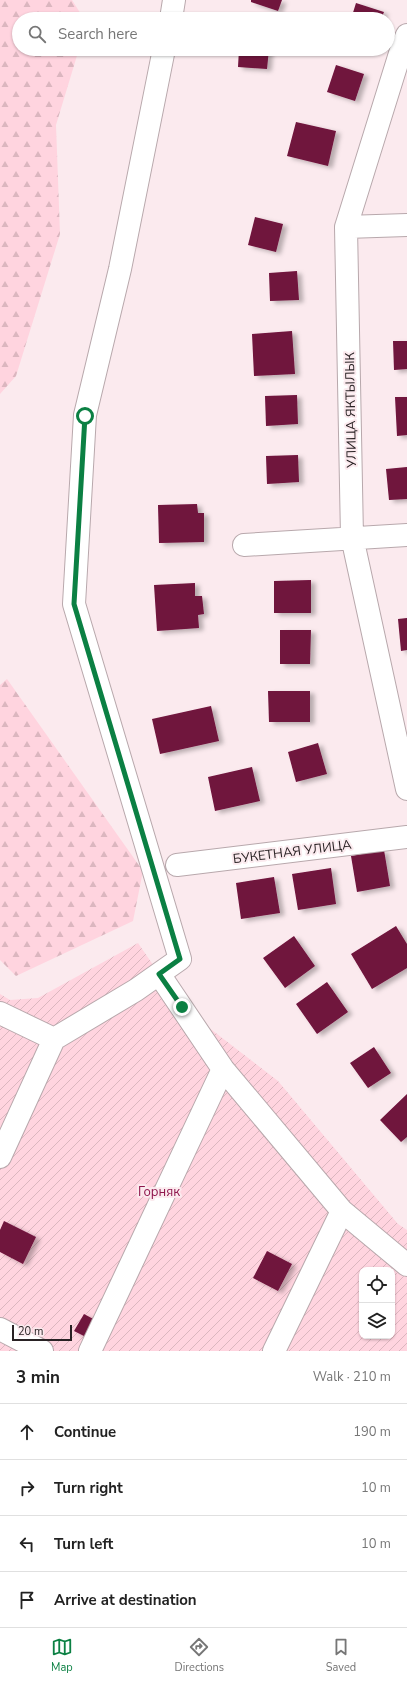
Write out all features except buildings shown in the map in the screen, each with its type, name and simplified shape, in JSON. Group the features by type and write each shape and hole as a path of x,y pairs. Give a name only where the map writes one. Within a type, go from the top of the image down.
{"street":[{"path":"171,12 174,0"},
{"name":"УЛИЦА ЯКТЫЛЫК","path":"407,35 346,227 352,537 407,789"},
{"path":"0,1157 54,1039 136,990 180,959 74,604 85,416 120,269 163,56"},
{"path":"346,227 407,225"},
{"path":"244,545 352,537 407,535"},
{"name":"БУКЕТНАЯ УЛИЦА","path":"177,865 407,837"},
{"path":"159,974 223,1070 342,1211 407,1265"},
{"path":"0,1013 54,1039"},
{"path":"90,1351 223,1070"},
{"path":"274,1351 342,1211"},
{"path":"0,1329 42,1351"}],"green space":[{"path":"0,0 72,0 80,12 12,12 12,56 77,56 56,125 60,234 16,376 0,394"},
{"path":"7,679 143,871 133,921 16,976 0,960 0,685"},
{"name":"Горняк","path":"138,943 182,1007 278,1081 398,1224 407,1230 407,1351 0,1351 0,994 10,1000 38,998"}],"route":[{"path":"85,416 74,604 180,959 159,974 182,1007"}]}
